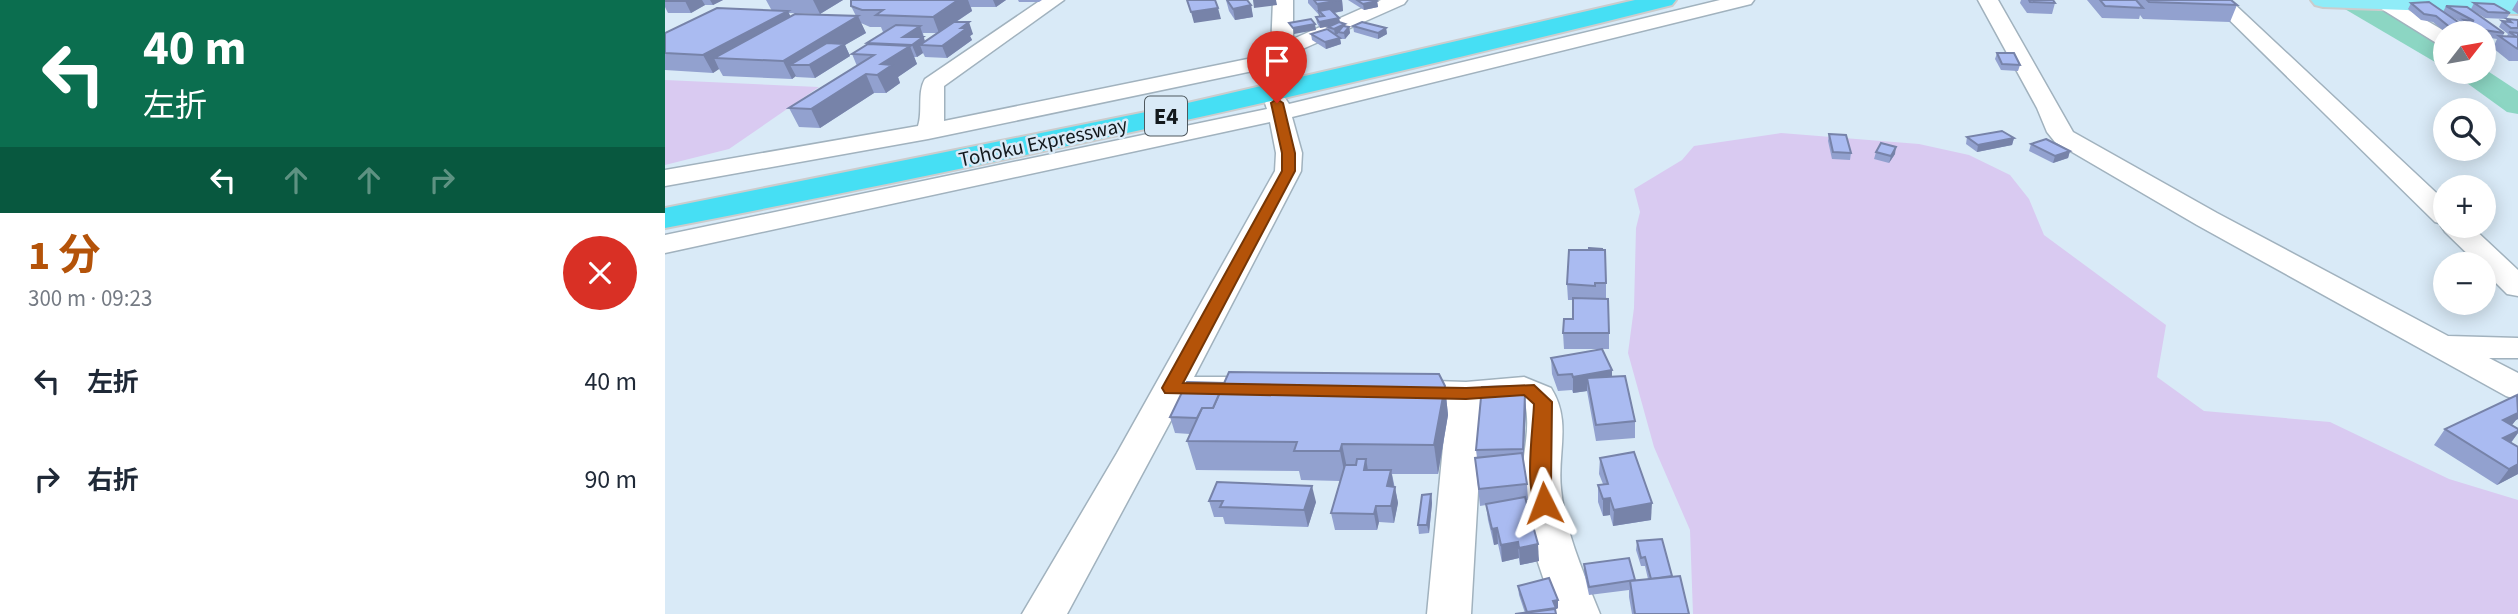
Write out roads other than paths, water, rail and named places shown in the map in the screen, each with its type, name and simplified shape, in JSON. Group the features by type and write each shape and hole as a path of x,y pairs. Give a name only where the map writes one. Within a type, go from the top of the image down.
{"highway":[{"name":"Tohoku Expressway","path":"665,202 1242,87 1620,0"},
{"name":"Tohoku Expressway","path":"665,218 1169,115 1427,58 1664,0"}],"main road":[{"path":"2324,0 2518,7"}],"street":[{"path":"928,132 933,117 933,84 1054,0"},
{"path":"1271,63 1283,0"},
{"path":"665,178 928,132 1271,63 1397,0"},
{"path":"665,244 1278,108 1744,0"},
{"path":"1988,0 2064,137 2207,219 2518,388"},
{"path":"2219,0 2433,205"},
{"path":"2377,1 2433,33"},
{"path":"1044,614 1171,388 1288,171 1290,159 1278,108"},
{"path":"2467,238 2518,287"},
{"path":"2443,345 2518,348"},
{"path":"1171,388 1251,390"},
{"path":"1372,392 1466,394 1528,389 1543,402 1541,486 1555,553 1578,614"},
{"path":"1449,614 1466,394"}],"waterway":[{"path":"2347,0 2433,49"},
{"path":"2487,84 2518,105"}],"tunnel":[{"path":"1267,73 1277,103"}]}
